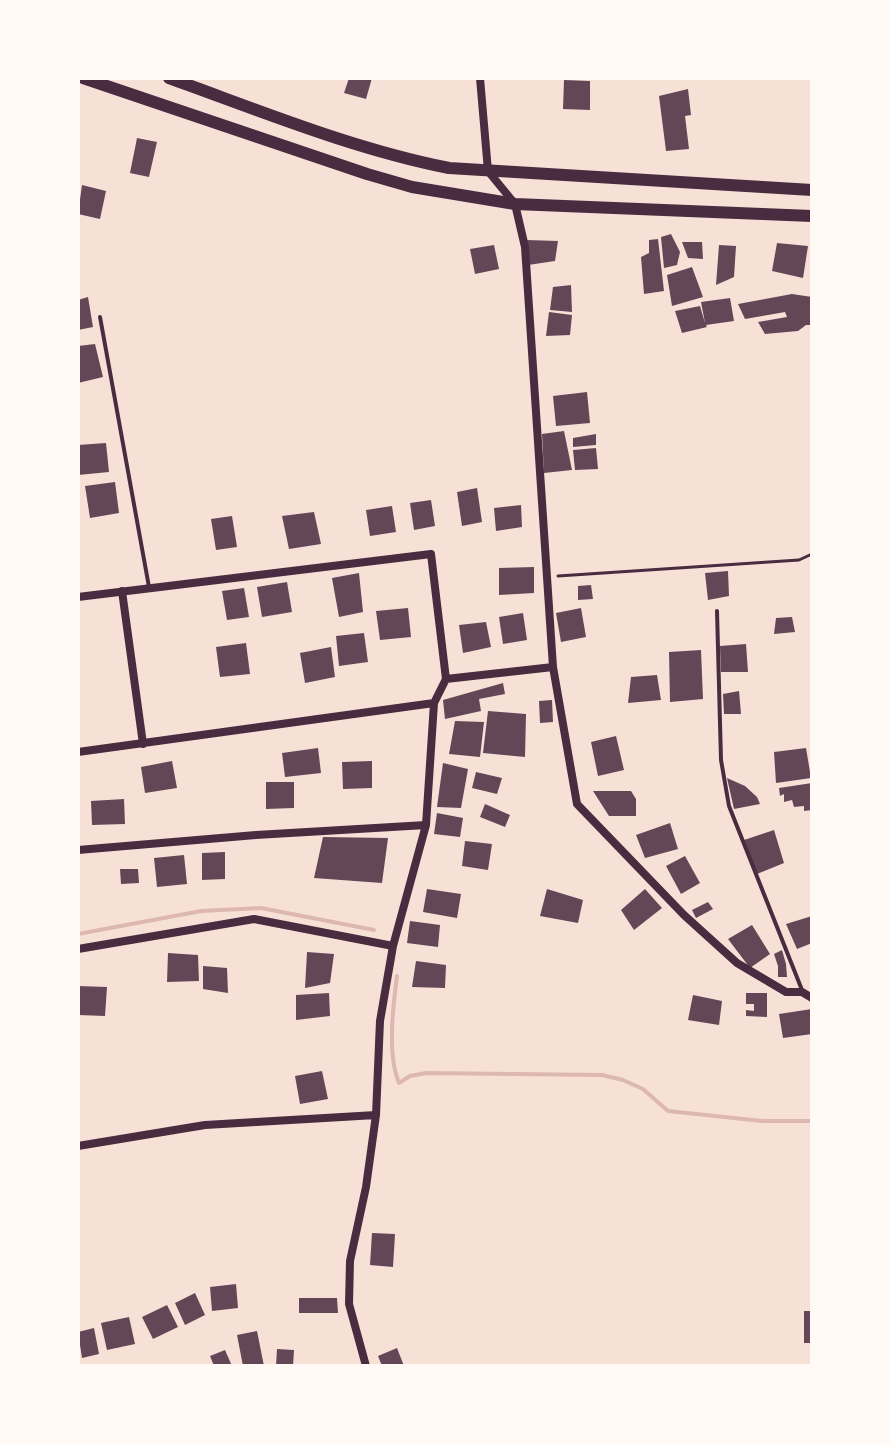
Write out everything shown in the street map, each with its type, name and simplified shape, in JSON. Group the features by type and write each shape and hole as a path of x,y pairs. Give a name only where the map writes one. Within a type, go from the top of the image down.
{"highway":[{"path":"83,78 412,187 515,204 812,216"},
{"path":"169,78 351,144 449,168 812,190"}],"street":[{"path":"480,78 488,171 515,204 525,247 553,667 577,804 684,915 737,963 786,992 802,992 812,998"},
{"path":"78,597 431,554 446,679 434,703 426,825 393,946 380,1021 376,1115 366,1187 350,1261 349,1304 366,1366"},
{"path":"122,591 143,744"},
{"path":"446,679 553,667"},
{"path":"78,752 434,703"},
{"path":"78,850 426,825"},
{"path":"78,949 254,919 393,946"},
{"path":"78,1146 205,1125 376,1115"}],"lane":[{"path":"100,317 149,587"},
{"path":"717,611 721,760 729,806 802,992"}],"path":[{"path":"548,577 812,557"}],"building":[{"path":"349,78 372,78 366,99 344,93"},
{"path":"564,80 590,81 590,110 563,109"},
{"path":"688,89 691,115 685,116 689,149 666,151 659,96"},
{"path":"137,138 157,142 149,177 130,173"},
{"path":"82,185 106,191 100,219 78,214"},
{"path":"671,234 680,252 677,265 664,268 661,237"},
{"path":"658,239 664,291 644,294 641,257 649,253 649,240"},
{"path":"527,240 558,241 555,261 528,265"},
{"path":"682,242 702,242 703,259 688,258"},
{"path":"777,243 808,246 803,278 772,271"},
{"path":"494,245 499,269 475,274 470,249"},
{"path":"719,245 736,246 734,277 716,285"},
{"path":"692,267 703,297 672,306 667,275"},
{"path":"571,285 572,312 550,310 553,287"},
{"path":"792,294 812,297 812,325 798,331 765,334 758,322 787,317 785,312 745,319 738,304"},
{"path":"88,297 93,327 78,330 78,300"},
{"path":"730,298 734,321 682,333 675,311 700,306 705,323 701,302"},
{"path":"549,312 572,315 570,335 546,336"},
{"path":"95,344 103,377 78,383 78,346"},
{"path":"587,392 590,423 556,426 553,396"},
{"path":"564,431 572,470 544,473 542,434"},
{"path":"596,434 596,445 573,447 573,438"},
{"path":"106,443 109,472 78,475 78,445"},
{"path":"596,448 598,469 575,470 573,450"},
{"path":"115,482 119,513 90,518 85,486"},
{"path":"477,488 482,522 462,526 457,492"},
{"path":"431,500 435,526 414,530 410,503"},
{"path":"521,505 522,527 496,531 494,508"},
{"path":"392,506 396,532 370,536 366,510"},
{"path":"314,512 321,544 289,549 282,516"},
{"path":"232,516 237,547 216,550 211,519"},
{"path":"534,567 534,593 499,595 499,568"},
{"path":"728,571 729,596 708,600 705,573"},
{"path":"359,573 363,612 339,617 332,578"},
{"path":"287,582 292,612 262,617 257,587"},
{"path":"591,585 593,599 578,600 578,586"},
{"path":"244,588 249,617 227,620 222,591"},
{"path":"408,608 411,637 380,640 376,611"},
{"path":"581,608 586,637 561,642 556,613"},
{"path":"523,613 527,640 503,644 499,617"},
{"path":"792,617 795,632 774,634 776,618"},
{"path":"486,622 491,647 463,653 459,625"},
{"path":"364,633 368,662 339,666 336,636"},
{"path":"246,643 250,674 220,677 216,647"},
{"path":"746,644 748,672 721,672 720,646"},
{"path":"331,647 335,677 305,683 300,653"},
{"path":"701,650 703,699 670,702 669,652"},
{"path":"657,675 661,700 628,703 631,677"},
{"path":"503,683 505,694 479,699 481,711 445,719 443,700"},
{"path":"739,691 741,714 724,714 723,694"},
{"path":"552,700 553,722 540,723 539,701"},
{"path":"488,711 526,714 525,757 483,753"},
{"path":"455,721 484,722 480,757 449,754"},
{"path":"616,736 624,770 598,776 591,742"},
{"path":"318,748 321,773 285,777 282,753"},
{"path":"806,748 811,778 776,783 774,752"},
{"path":"172,761 177,788 145,793 141,767"},
{"path":"372,761 372,788 343,789 342,762"},
{"path":"443,763 468,769 461,808 437,807"},
{"path":"476,772 502,778 497,794 472,788"},
{"path":"727,778 745,786 760,804 734,809"},
{"path":"266,782 294,782 294,808 266,809"},
{"path":"812,783 812,810 804,811 804,806 794,807 792,800 784,802 784,794 780,796 779,788"},
{"path":"593,791 631,791 636,799 636,816 609,816"},
{"path":"124,799 125,824 92,825 91,801"},
{"path":"485,804 510,815 505,827 480,817"},
{"path":"437,813 463,818 460,837 434,834"},
{"path":"670,823 678,849 645,858 636,835"},
{"path":"774,830 784,863 757,874 744,840"},
{"path":"323,837 388,838 382,883 314,878"},
{"path":"465,841 492,844 488,870 462,866"},
{"path":"225,852 225,879 202,880 202,853"},
{"path":"184,855 187,884 157,887 154,858"},
{"path":"685,856 700,883 681,894 666,866"},
{"path":"120,869 138,869 139,883 121,884"},
{"path":"427,889 461,894 457,918 423,912"},
{"path":"547,889 583,900 578,923 540,916"},
{"path":"645,889 662,908 634,930 621,910"},
{"path":"708,902 713,909 696,918 692,910"},
{"path":"812,916 812,943 797,949 786,924"},
{"path":"410,921 440,925 438,947 407,943"},
{"path":"752,925 770,954 750,968 728,939"},
{"path":"782,950 787,977 778,977 774,954"},
{"path":"307,952 334,954 330,983 305,988"},
{"path":"168,953 198,955 199,981 167,982"},
{"path":"416,961 446,965 445,988 412,987"},
{"path":"203,966 227,968 228,993 203,989"},
{"path":"78,986 107,987 105,1016 78,1015"},
{"path":"329,993 330,1016 296,1020 296,995"},
{"path":"746,993 767,993 767,1017 746,1016 746,1010 754,1011 754,1004 746,1004"},
{"path":"693,995 722,1001 719,1025 688,1020"},
{"path":"812,1009 812,1034 783,1038 779,1014"},
{"path":"322,1071 328,1099 300,1104 295,1076"},
{"path":"372,1233 395,1234 393,1267 370,1265"},
{"path":"236,1284 238,1308 212,1311 210,1287"},
{"path":"195,1293 205,1315 185,1325 175,1303"},
{"path":"299,1298 337,1298 338,1313 299,1313"},
{"path":"167,1305 178,1327 153,1339 142,1317"},
{"path":"804,1311 812,1311 812,1343 804,1343"},
{"path":"129,1317 135,1344 107,1350 101,1323"},
{"path":"94,1328 99,1354 82,1358 78,1332"},
{"path":"257,1331 264,1366 243,1366 237,1335"},
{"path":"397,1348 404,1366 382,1366 378,1356"},
{"path":"277,1349 294,1350 293,1366 276,1366"},
{"path":"225,1350 232,1366 214,1366 210,1356"}],"waterway":[{"path":"78,934 201,911 261,908 374,930"},
{"path":"397,976 392,1045 399,1083 410,1076 426,1073 602,1075 643,1089 668,1111 762,1121 812,1121"}]}
